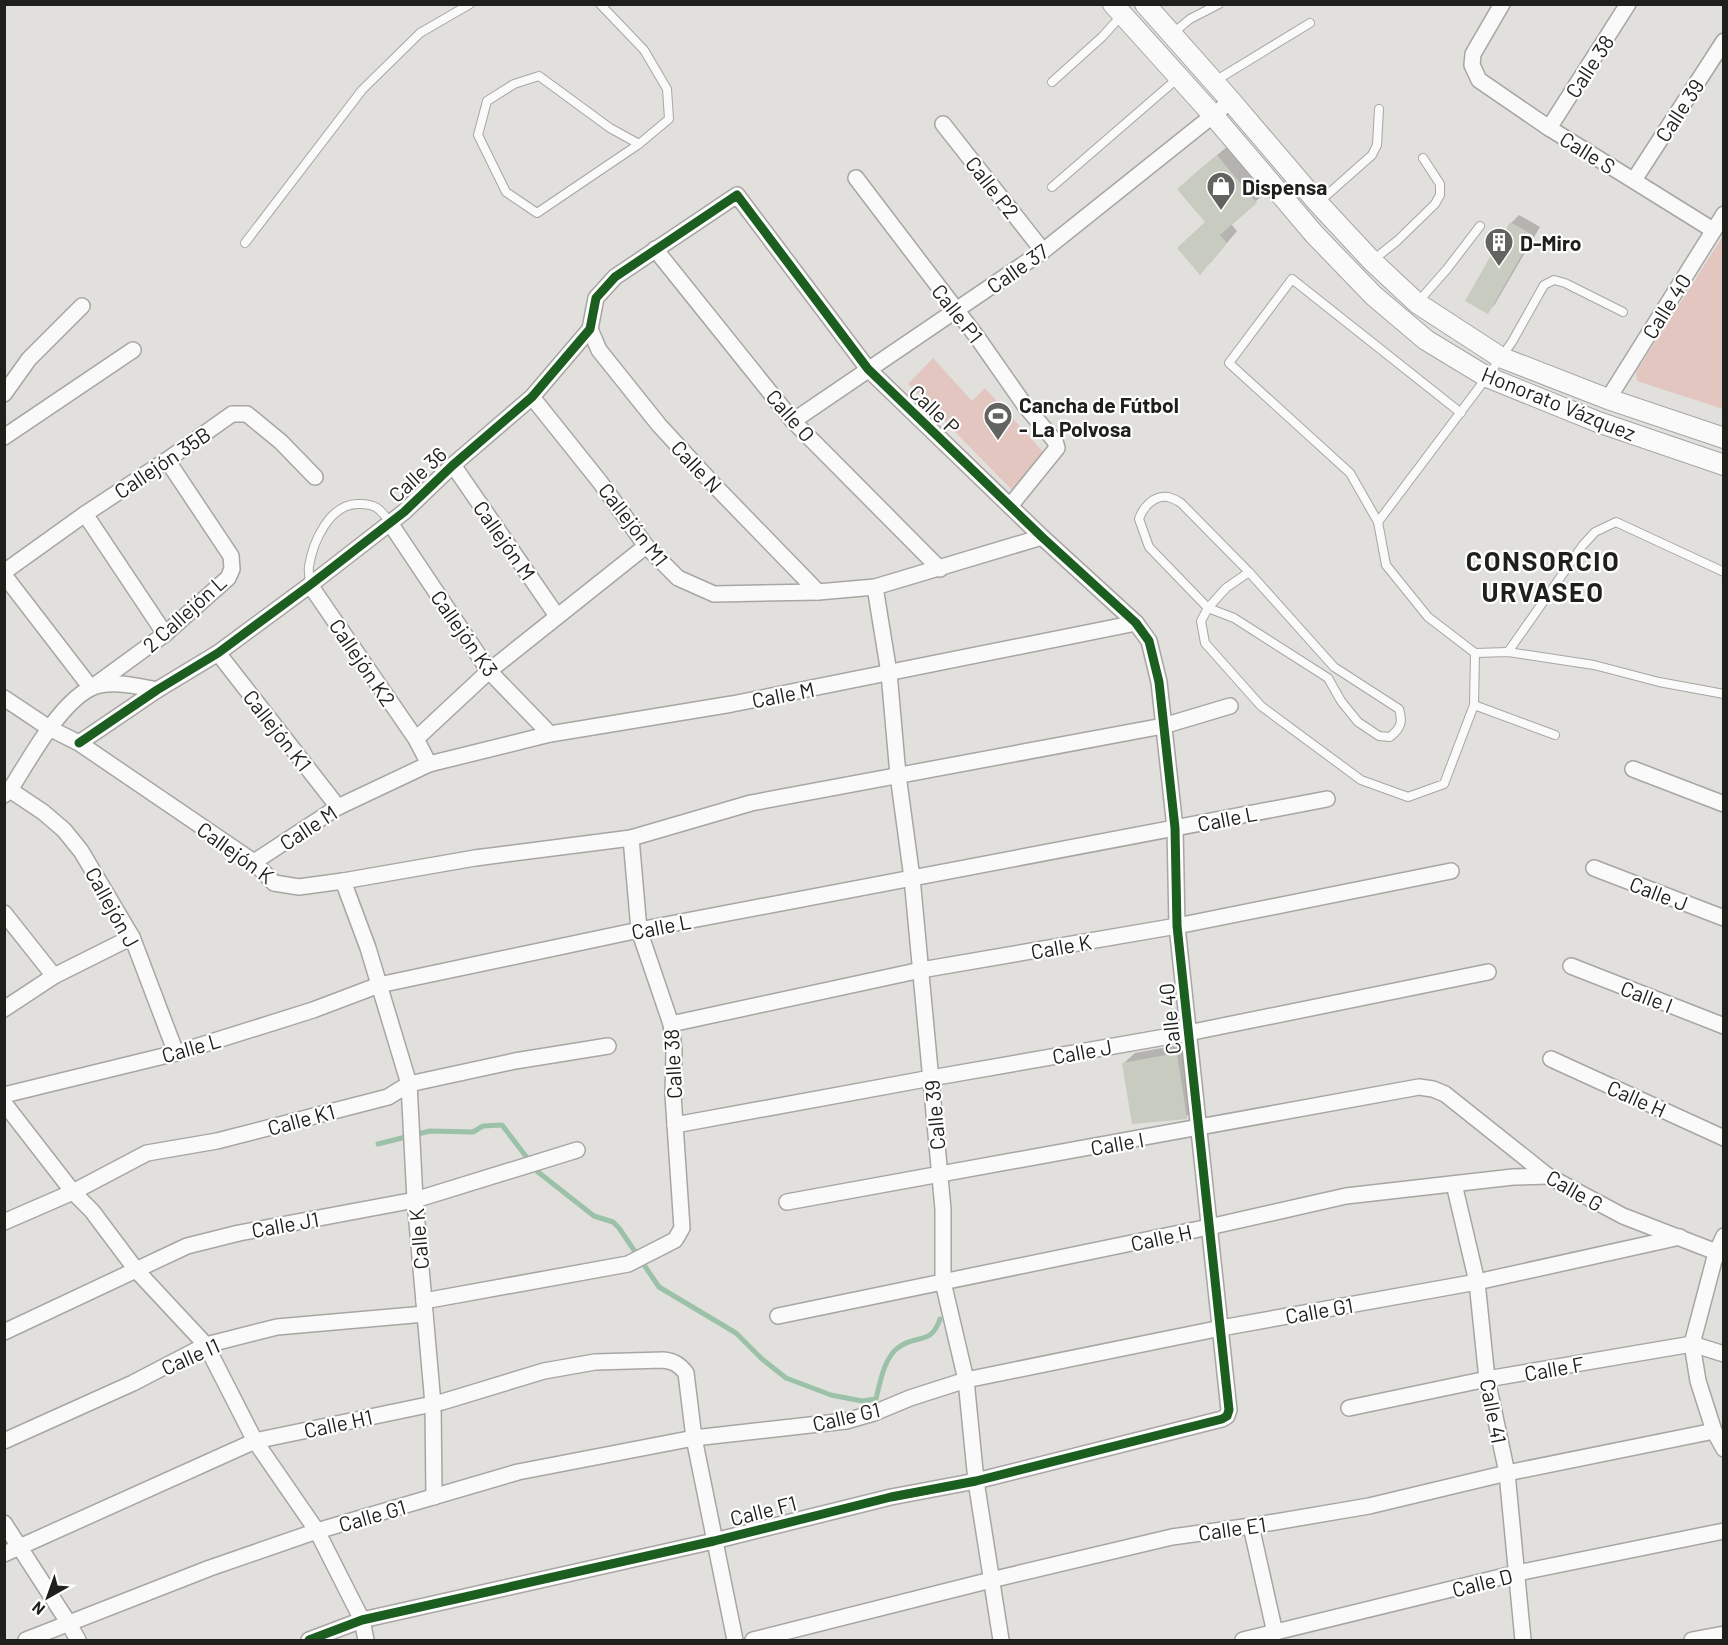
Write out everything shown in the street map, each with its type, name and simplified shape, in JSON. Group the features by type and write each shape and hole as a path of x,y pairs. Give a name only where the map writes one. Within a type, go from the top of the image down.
{"street":[{"name":"Honorato Vázquez","path":"1144,4 1318,203 1372,261 1417,303 1500,357 1608,399 1724,438"},
{"name":"Calle S","path":"1502,4 1473,54 1472,65 1479,80 1549,128 1713,230"},
{"name":"Calle 38","path":"1549,128 1628,4"},
{"name":"Honorato Vázquez","path":"1118,10 1212,114 1315,235 1374,296 1426,340 1488,377 1598,422 1724,465"},
{"name":"Calle 39","path":"1634,180 1724,40"},
{"name":"Calle 37","path":"793,421 1043,251 1231,101"},
{"name":"Calle P2","path":"943,124 1043,251"},
{"name":"Calle P1","path":"856,178 977,337 1026,407 1055,441 1057,448 1010,506"},
{"name":"Calle 36","path":"79,743 218,652 390,523 532,397 590,329 596,298 615,277 737,195"},
{"name":"Calle P","path":"737,195 868,369 1042,537 1137,622"},
{"name":"Calle 40","path":"1608,399 1724,214"},
{"name":"Calle O","path":"655,249 793,421 940,568"},
{"path":"4,394 29,359 82,306"},
{"name":"Calle N","path":"590,329 599,350 659,425 818,592"},
{"path":"4,437 134,350"},
{"name":"Callejón M1","path":"532,397 600,482 646,546 678,578 714,594 818,592 875,587 1042,537"},
{"name":"Callejón 35B","path":"7,583 85,514 232,414 247,414 281,442 315,477"},
{"name":"2 Callejón L","path":"90,688 165,634 228,578 232,569 231,556 167,460"},
{"name":"Callejón M","path":"453,465 557,616"},
{"path":"85,514 165,634"},
{"name":"Callejón K3","path":"390,523 489,671 550,734"},
{"path":"429,764 416,739 489,671 646,546"},
{"path":"7,583 90,688"},
{"name":"Callejón K2","path":"310,585 416,739"},
{"name":"Calle 39","path":"875,587 889,673 898,775 912,878 943,1209 943,1282 966,1380 976,1481 1001,1641"},
{"name":"Calle 40","path":"1137,622 1149,641 1159,682 1175,828 1177,926 1221,1328 1229,1410 1227,1416"},
{"name":"Calle M","path":"254,862 338,807 429,764 550,734 732,704 1137,622"},
{"name":"Callejón K1","path":"218,652 338,807"},
{"path":"6,792 49,728 90,688 122,683 157,690"},
{"path":"4,698 49,728 79,743"},
{"name":"Callejón K","path":"79,743 254,862 274,883 299,887 475,858 631,838 751,803 1163,726 1230,706"},
{"path":"1633,769 1724,804"},
{"name":"Callejón J","path":"6,792 57,824 81,850 132,937 176,1053"},
{"name":"Calle L","path":"4,1095 176,1053 313,1010 379,985 639,930 1328,799"},
{"name":"Calle 38","path":"628,1264 675,1240 682,1228 673,1095 674,1050 671,1024 639,930 631,838"},
{"name":"Calle J","path":"1594,868 1724,918"},
{"name":"Calle K","path":"671,1024 921,970 1177,926 1451,871"},
{"path":"343,881 379,985"},
{"path":"4,913 54,976"},
{"path":"4,1009 54,976 132,937"},
{"name":"Calle I","path":"1571,966 1724,1026"},
{"name":"Calle J","path":"675,1125 1188,1033 1488,972"},
{"name":"Calle K","path":"379,985 409,1084 415,1200 433,1404 434,1497"},
{"name":"Calle K1","path":"4,1222 73,1192 147,1154 217,1141 388,1097 409,1084 515,1061 608,1046"},
{"name":"Calle H","path":"1551,1059 1724,1138"},
{"name":"Calle I","path":"787,1202 1199,1129 1419,1087 1445,1094"},
{"name":"Calle G","path":"1445,1094 1548,1176 1623,1216 1720,1253"},
{"path":"4,1103 73,1192 92,1211 137,1271 206,1345 255,1441 317,1531 362,1620 366,1641"},
{"name":"Calle J1","path":"4,1332 187,1246 239,1233 415,1200 577,1150"},
{"name":"Calle H","path":"777,1316 1209,1227 1346,1196 1514,1177 1548,1176"},
{"name":"Calle 41","path":"1455,1184 1477,1282 1487,1379 1507,1473 1524,1641"},
{"path":"1724,1236 1692,1344 1698,1381 1714,1431 1724,1449"},
{"name":"Calle G1","path":"26,1641 68,1622 210,1568 317,1531 518,1472 694,1438 846,1421 966,1380 1221,1328 1477,1282 1680,1238"},
{"name":"Calle I1","path":"4,1441 133,1383 206,1345 277,1327 424,1307 628,1264"},
{"name":"Calle F","path":"1349,1408 1487,1379 1692,1344 1724,1354"},
{"name":"Calle H1","path":"4,1554 255,1441 433,1404 544,1371 596,1362 663,1360 681,1366 686,1373 694,1438"},
{"name":"Calle F1","path":"309,1641 362,1620 714,1541 891,1497 976,1481 1227,1416"},
{"name":"Calle E1","path":"753,1641 991,1580 1172,1537 1369,1506 1507,1473 1714,1431"},
{"path":"694,1438 735,1641"},
{"path":"4,1523 78,1641"},
{"path":"1251,1526 1275,1633"},
{"name":"Calle D","path":"1249,1640 1517,1573 1724,1531"},
{"path":"1692,1641 1724,1634"}],"lane":[{"path":"245,243 362,90 420,33 470,4"},
{"path":"600,4 644,50 667,89 669,119 639,144 537,213 506,192 478,135 487,101 514,84 539,76 610,128 639,144"},
{"path":"1171,34 1190,19 1219,4"},
{"path":"1052,82 1102,37 1118,10"},
{"path":"1214,82 1310,23"},
{"path":"1052,187 1179,77"},
{"path":"1318,203 1372,155 1377,145 1379,109"},
{"path":"1372,261 1397,241 1435,204 1440,195 1440,184 1423,158"},
{"path":"1417,303 1447,270 1480,226"},
{"path":"1461,413 1292,279 1229,363 1350,473 1378,522 1386,565 1428,617 1475,653 1508,652 1594,665 1659,682 1724,694"},
{"path":"1378,522 1488,377 1512,342 1544,285 1554,280 1565,283 1623,312"},
{"path":"1167,497 1181,503 1249,572 1334,667 1399,709 1402,719 1400,729 1390,737 1378,736 1358,722 1341,701 1328,678 1234,618 1208,608 1149,547 1139,519 1143,508 1154,501 1167,497"},
{"path":"310,585 309,567 315,547 322,528 335,513 349,504 369,503 380,508 390,523"},
{"path":"1508,652 1583,545 1595,532 1616,522 1724,572"},
{"path":"1249,572 1226,588 1208,608 1201,621 1205,643 1261,706 1361,780 1408,797 1444,784 1474,705 1475,653"},
{"path":"1474,705 1555,735"}],"shaded area":[{"path":"1723,236 1723,409 1637,381 1636,372"},
{"path":"933,358 972,401 985,388 1045,454 1013,491 908,384"}],"building":[{"name":"Dispensa","path":"1217,155 1257,203 1220,235 1227,243 1200,275 1177,248 1205,222 1177,189"},
{"name":"D-Miro","path":"1510,222 1533,235 1488,314 1465,301"},
{"path":"1177,1053 1187,1119 1132,1124 1122,1063"}],"waterway":[{"path":"378,1144 430,1131 473,1132 483,1126 502,1125 538,1172 594,1216 613,1222 619,1228 659,1287 736,1333 762,1359 786,1378 831,1395 862,1401 876,1399 883,1371 894,1351 906,1343 928,1336 940,1319"}],"cycle path":[{"path":"79,743 157,690 218,653 404,512 453,465 532,397 590,329 596,298 615,277 737,195 868,369 1042,537 1136,623 1149,641 1159,682 1175,828 1177,926 1229,1410 1227,1416 976,1481 891,1497 714,1541 362,1620 309,1640"}],"place":[{"name":"Dispensa","path":"1221,212"},
{"name":"D-Miro","path":"1499,268"},
{"name":"Cancha de Fútbol - La Polvosa","path":"998,442"}],"district":[{"name":"CONSORCIO URVASEO","path":"1543,576"}]}
